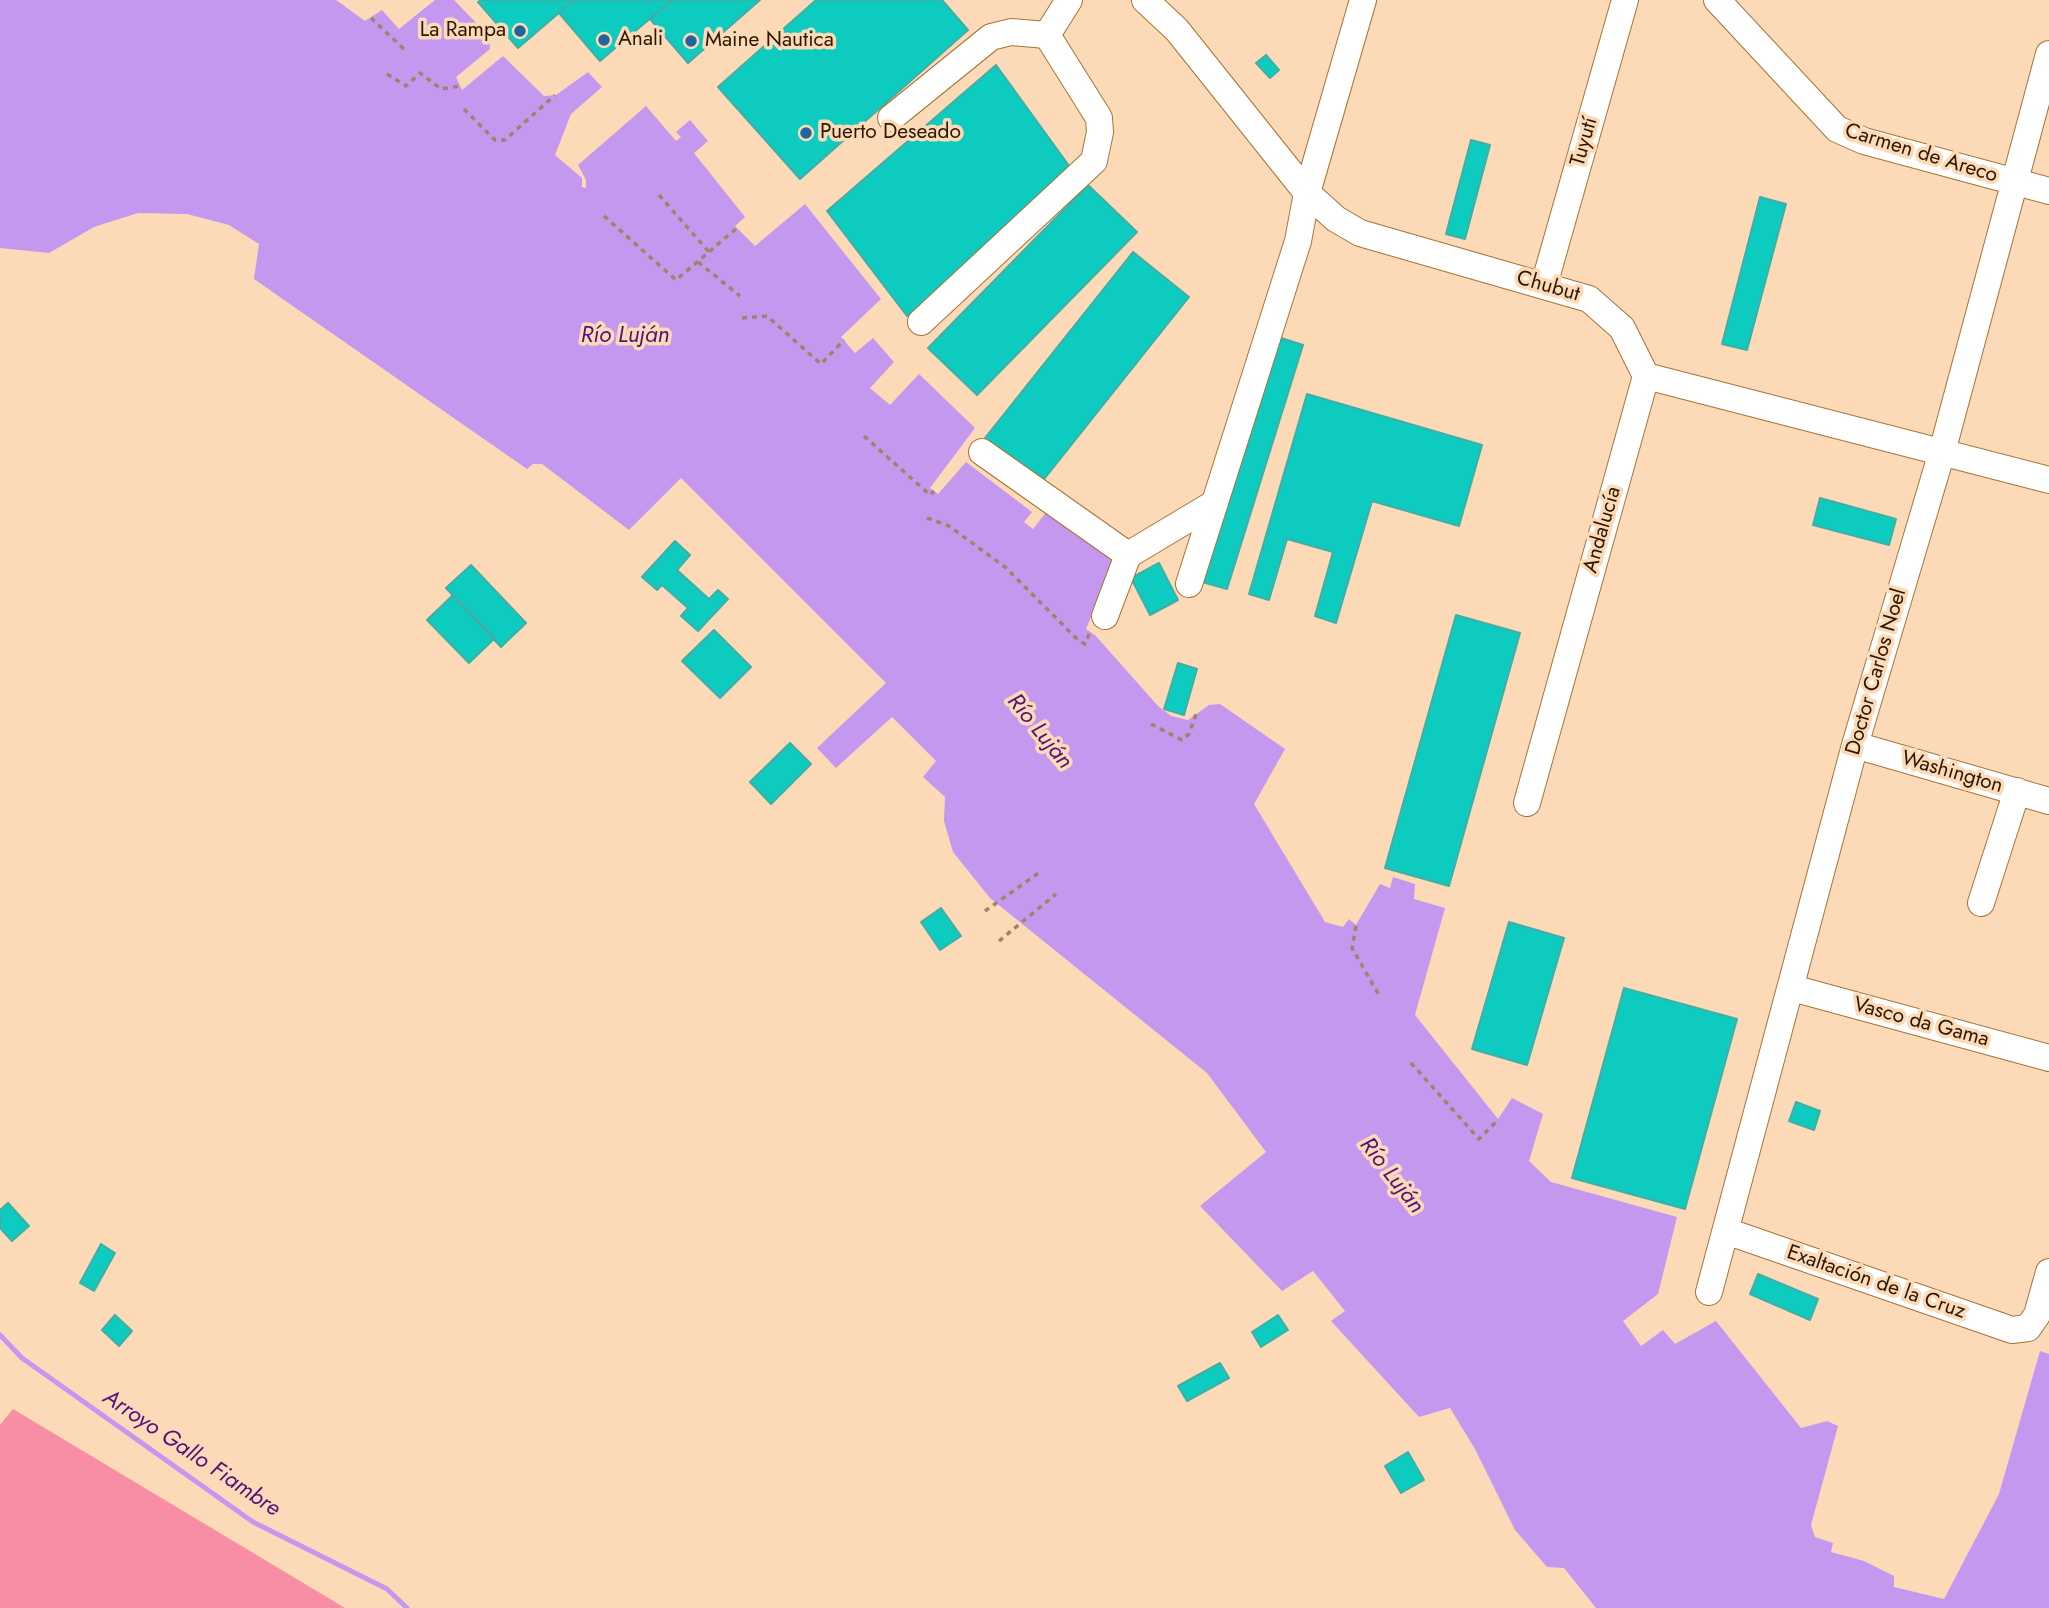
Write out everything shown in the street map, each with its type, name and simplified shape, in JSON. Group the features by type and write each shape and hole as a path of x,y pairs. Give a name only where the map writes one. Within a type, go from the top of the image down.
{"street":[{"path":"1046,35 1069,0"},
{"name":"Chubut","path":"1145,0 1177,30 1307,193 1336,219 1360,233 1589,299 1622,328 1646,376"},
{"path":"1189,584 1298,241 1307,193 1363,0"},
{"name":"Tuyutí","path":"1544,285 1625,0"},
{"name":"Carmen de Areco","path":"1717,0 1837,129 1864,141 2049,191"},
{"path":"891,118 991,37 1011,32 1046,35"},
{"path":"921,322 1094,162 1100,132 1098,118 1046,35"},
{"name":"Doctor Carlos Noel","path":"1709,1292 1855,745 1942,452 2049,54"},
{"path":"1646,376 2049,480"},
{"name":"Andalucía","path":"1527,803 1646,376"},
{"path":"982,452 1128,555"},
{"path":"1097,624 1128,555 1215,503"},
{"name":"Washington","path":"1855,745 2049,801"},
{"path":"1981,903 2017,791"},
{"name":"Vasco da Gama","path":"1792,988 2049,1058"},
{"name":"Exaltación de la Cruz","path":"1726,1231 2012,1330 2028,1328 2037,1315 2049,1272"}],"path":[{"path":"371,18 406,51"},
{"path":"387,74 406,86 421,73 441,89 460,86"},
{"path":"464,109 495,140 505,140 555,95"},
{"path":"659,195 709,252"},
{"path":"604,216 677,280 737,228"},
{"path":"698,262 740,296"},
{"path":"741,318 767,316 821,364 844,340"},
{"path":"864,436 930,495 934,491"},
{"path":"927,517 949,526 1004,567 1078,640 1085,644 1097,624"},
{"path":"1151,724 1182,740 1189,734 1196,714"},
{"path":"985,911 1040,872"},
{"path":"999,941 1056,894"},
{"path":"1356,926 1352,948 1380,997"},
{"path":"1412,1063 1479,1139 1498,1120"}],"shaded area":[{"path":"13,1409 345,1608 0,1608 0,1425"}],"water":[{"name":"Río Luján","path":"0,0 336,0 365,21 382,10 399,29 435,0 454,0 489,36 490,49 456,77 462,90 503,56 544,96 556,95 588,72 602,87 571,114 555,155 582,178 582,187 586,188 586,180 578,165 646,106 676,141 681,137 676,132 690,120 708,141 694,153 745,217 735,226 755,246 805,204 881,299 841,337 855,353 873,338 894,362 870,388 890,405 919,374 975,428 930,488 938,494 966,462 1032,512 1024,522 1033,529 1048,510 1116,558 1086,629 1095,635 1158,706 1171,716 1188,720 1209,705 1220,704 1285,749 1254,804 1325,922 1343,927 1349,919 1356,925 1380,884 1390,888 1393,877 1415,884 1414,899 1445,908 1415,1015 1498,1119 1512,1098 1543,1114 1529,1161 1551,1182 1677,1217 1658,1294 1623,1321 1641,1346 1663,1330 1675,1344 1716,1321 1801,1428 1827,1421 1838,1426 1811,1525 1815,1537 1833,1543 1831,1552 1864,1561 1894,1576 1894,1587 1944,1599 1999,1494 2040,1351 2049,1354 2049,1608 1596,1608 1564,1568 1547,1567 1515,1530 1475,1449 1450,1408 1419,1417 1331,1321 1345,1311 1313,1271 1282,1291 1200,1206 1266,1152 1207,1073 990,898 953,852 944,821 945,797 923,777 936,761 892,717 836,768 817,748 886,683 681,478 629,530 542,464 533,464 527,469 254,279 259,244 229,225 187,214 138,213 94,227 49,253 0,248"}],"building":[{"name":"La Rampa","path":"574,0 518,48 478,2"},
{"name":"Anali","path":"574,0 672,0 600,61 559,13"},
{"name":"Maine Nautica","path":"672,0 760,0 688,63 650,19"},
{"name":"Puerto Deseado","path":"816,0 942,0 968,30 800,179 718,87"},
{"path":"1266,55 1279,70 1270,78 1256,63"},
{"path":"996,65 1075,174 907,316 827,211"},
{"path":"1471,140 1490,145 1465,239 1446,234"},
{"path":"1088,185 1137,232 977,395 928,348"},
{"path":"1760,197 1786,204 1747,350 1722,344"},
{"path":"1133,252 1189,297 1041,483 985,438"},
{"path":"1278,337 1303,345 1227,589 1202,582"},
{"path":"1307,394 1482,445 1459,526 1372,501 1336,623 1315,616 1333,552 1287,539 1269,600 1249,594"},
{"path":"1820,498 1896,519 1889,545 1813,525"},
{"path":"675,541 690,555 677,570 709,599 718,590 728,599 698,631 681,616 688,608 662,585 657,590 642,577"},
{"path":"1159,563 1178,600 1150,615 1131,578"},
{"path":"471,565 526,623 501,647 446,588"},
{"path":"453,595 495,638 469,663 427,620"},
{"path":"1456,615 1520,633 1449,886 1385,868"},
{"path":"714,630 751,667 720,698 682,661"},
{"path":"1178,663 1197,669 1184,715 1164,709"},
{"path":"790,743 811,764 771,804 750,782"},
{"path":"941,908 961,936 940,950 921,922"},
{"path":"1509,922 1564,938 1527,1065 1472,1049"},
{"path":"1624,988 1737,1019 1685,1209 1572,1178"},
{"path":"1796,1102 1820,1111 1814,1130 1789,1121"},
{"path":"8,1203 29,1226 12,1241 0,1228 0,1210"},
{"path":"101,1244 115,1253 94,1291 80,1283"},
{"path":"1758,1274 1818,1299 1810,1320 1750,1294"},
{"path":"115,1315 132,1331 119,1346 102,1330"},
{"path":"1278,1315 1288,1330 1261,1347 1252,1332"},
{"path":"1220,1363 1229,1378 1187,1401 1178,1386"},
{"path":"1408,1452 1424,1480 1401,1493 1385,1466"}],"waterway":[{"name":"Arroyo Gallo Fiambre","path":"0,1335 22,1358 253,1522 387,1589 407,1608"}],"place":[{"name":"La Rampa","path":"520,31"},
{"name":"Anali","path":"604,40"},
{"name":"Maine Nautica","path":"691,41"},
{"name":"Puerto Deseado","path":"806,133"}]}
